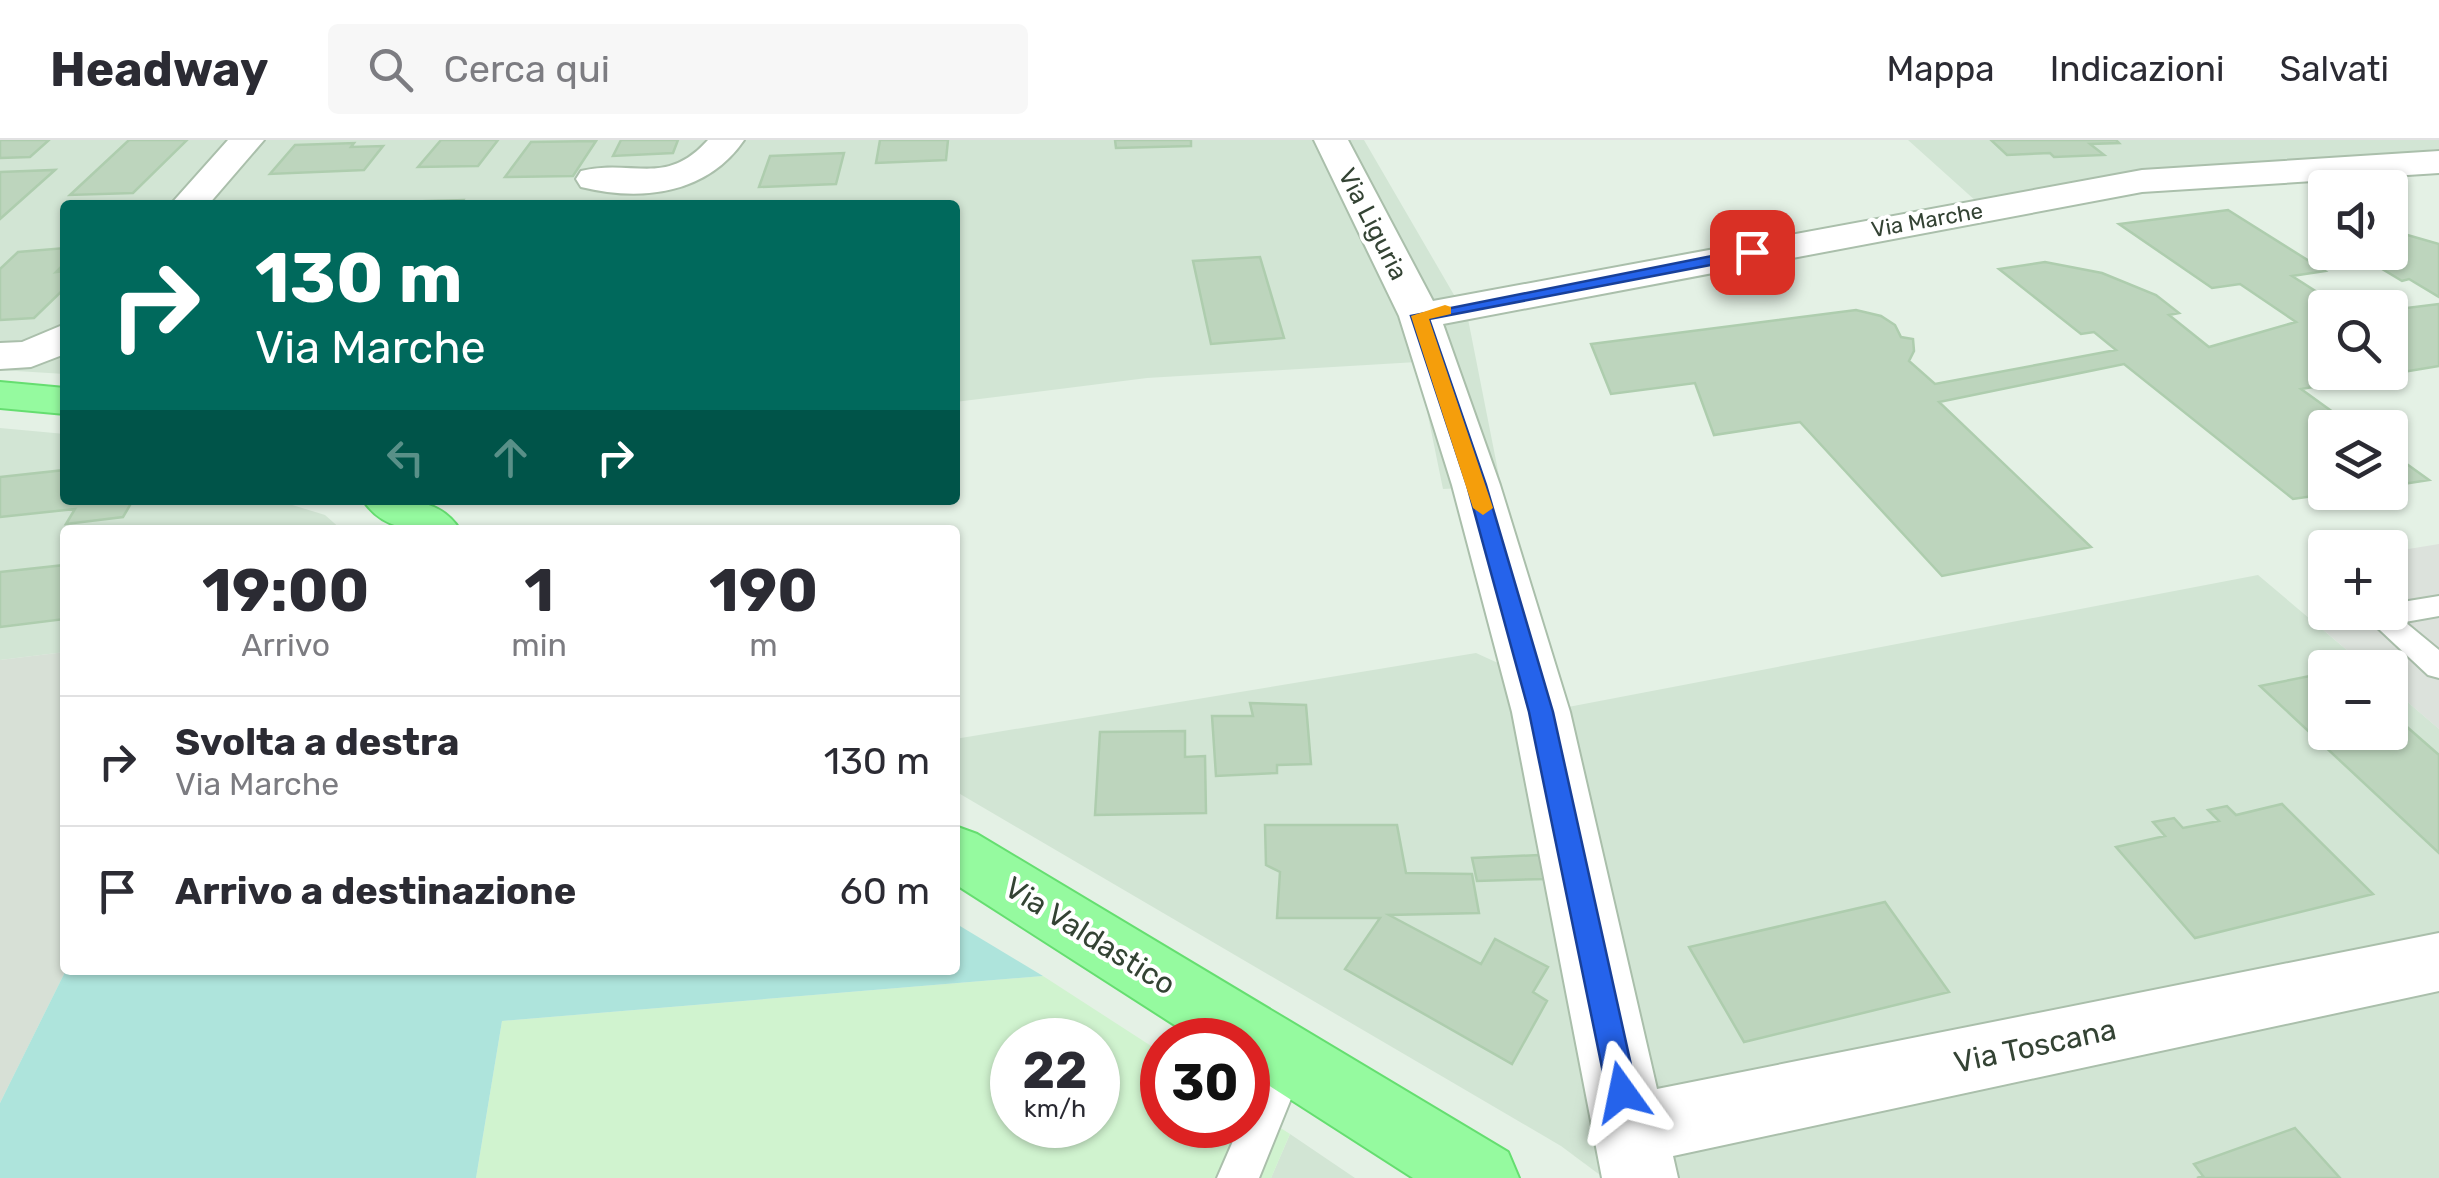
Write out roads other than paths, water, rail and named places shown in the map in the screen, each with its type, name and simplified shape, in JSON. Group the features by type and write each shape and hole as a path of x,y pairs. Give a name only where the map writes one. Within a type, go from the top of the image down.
{"main road":[{"path":"0,395 60,401"},
{"path":"395,505 428,525"},
{"name":"Via Valdastico","path":"960,855 1481,1178"}],"street":[{"path":"193,200 247,140"},
{"name":"Via Liguria","path":"1331,140 1420,316 1476,485 1541,712 1635,1154"},
{"path":"594,178 687,179 717,153"},
{"name":"Via Marche","path":"1420,316 2142,180 2439,162"},
{"path":"0,356 31,354 60,340"},
{"name":"Via Toscana","path":"1635,1154 2439,962"}],"lane":[{"path":"2439,606 2380,616 2439,667"},
{"path":"1238,1178 1288,1058"}]}
